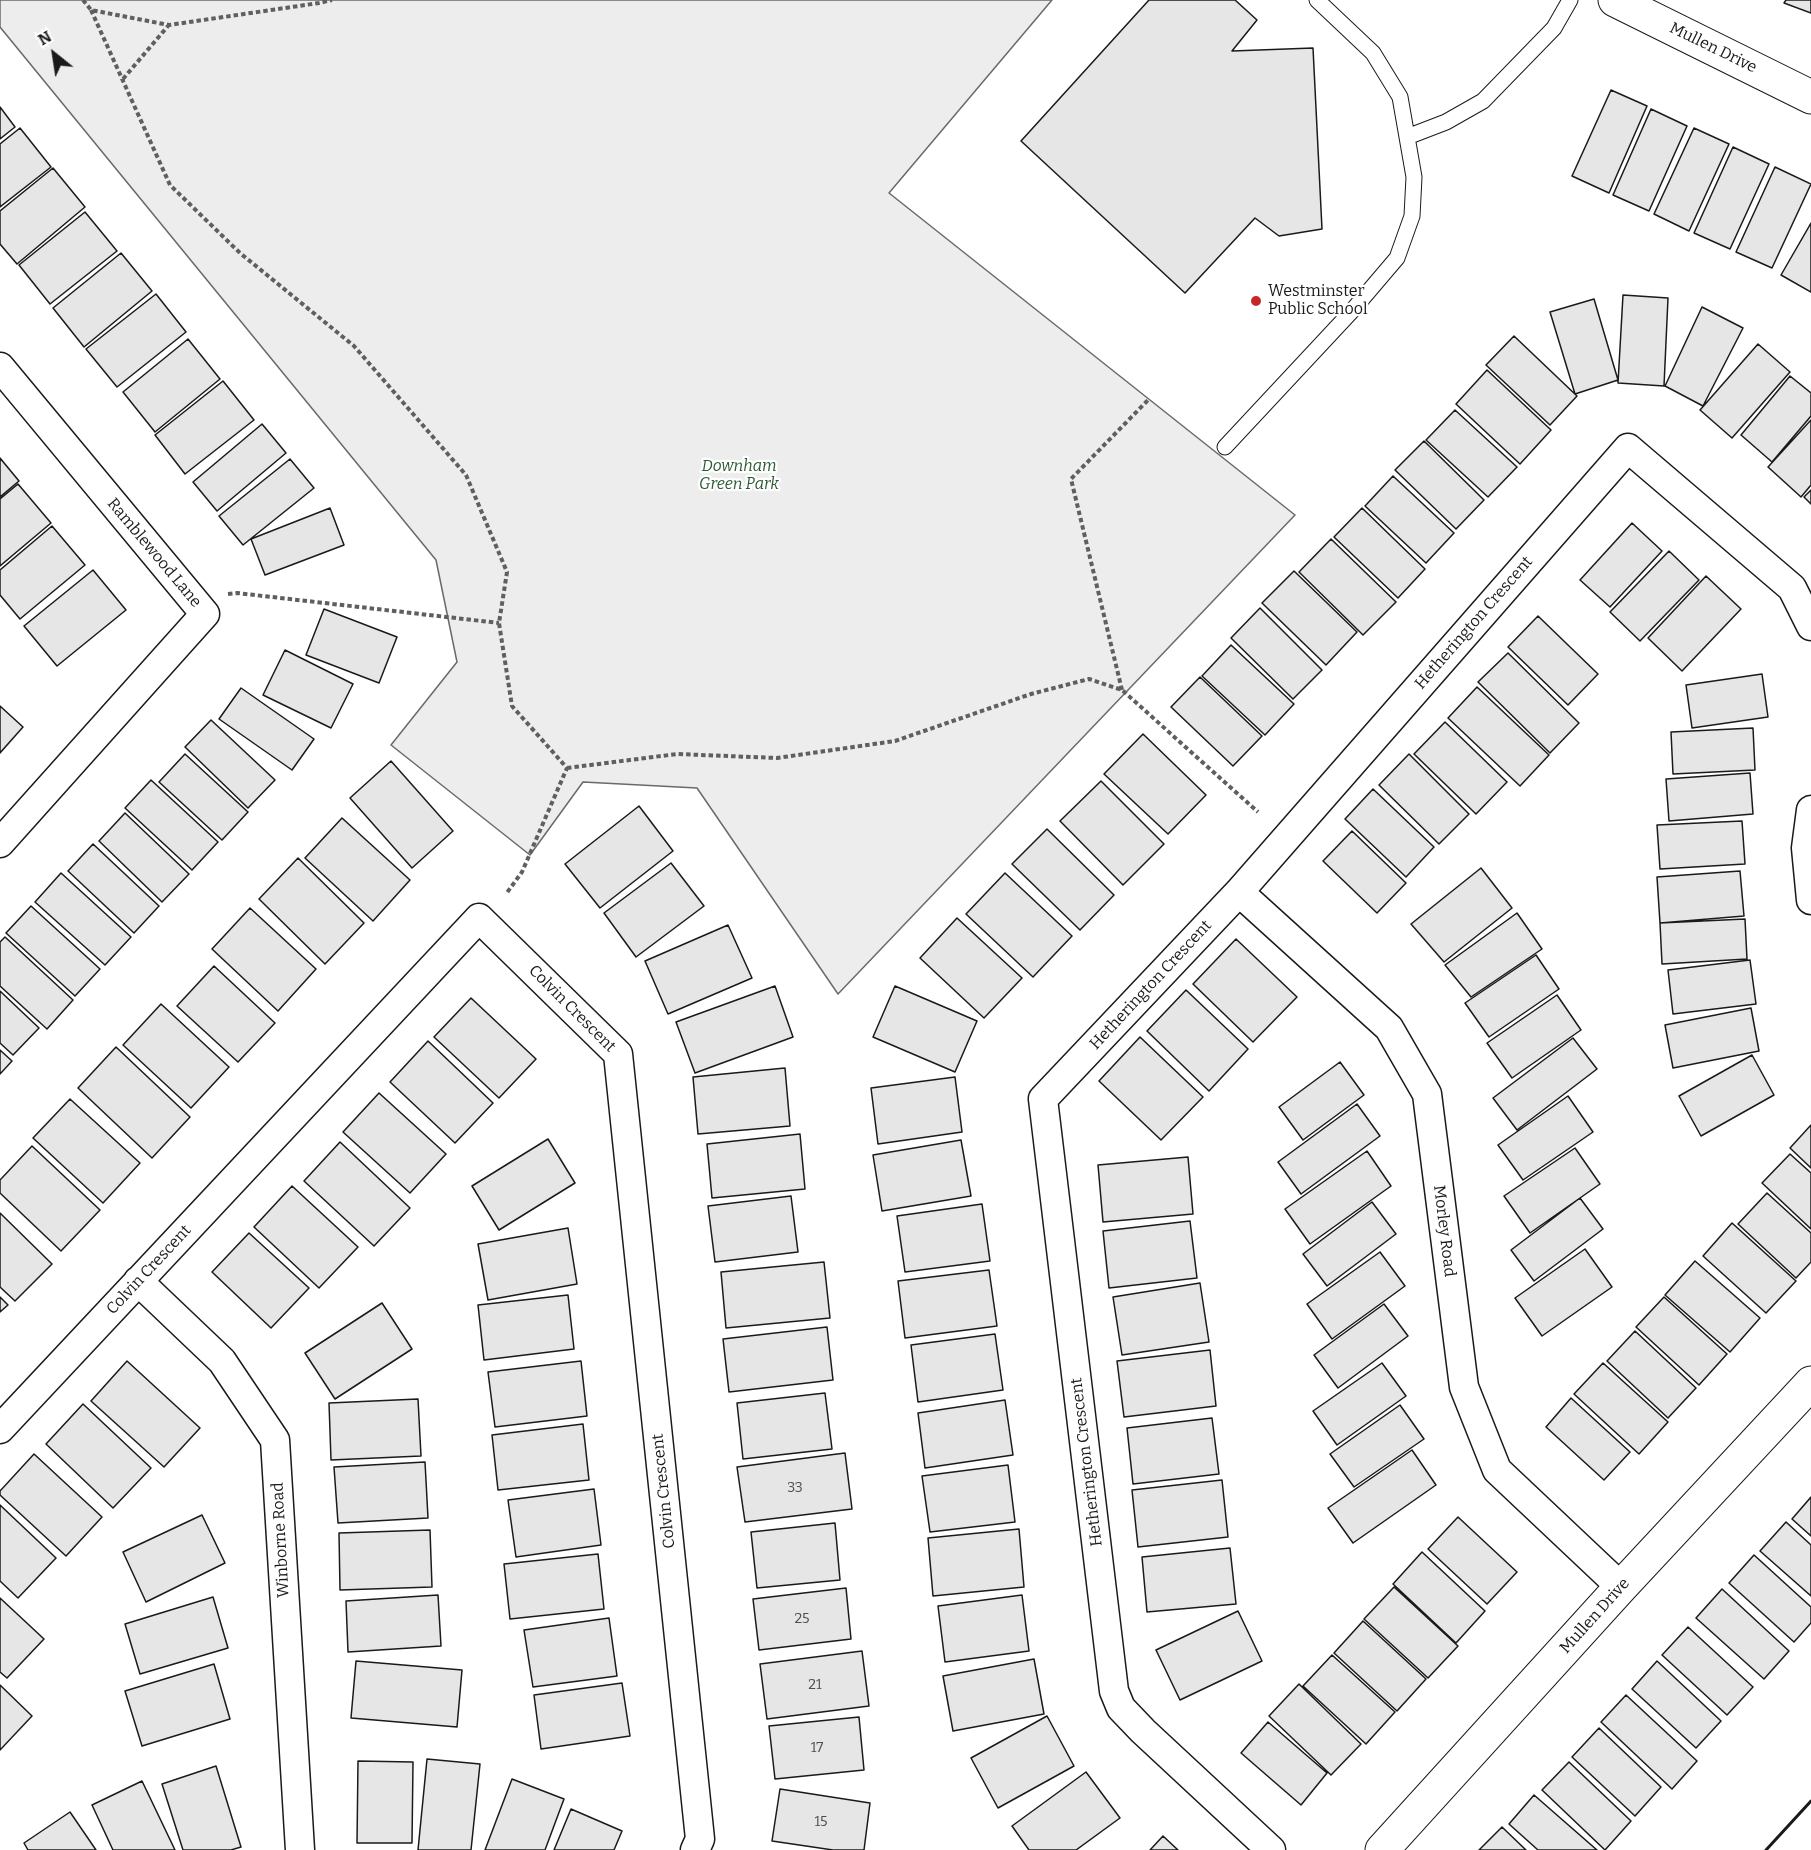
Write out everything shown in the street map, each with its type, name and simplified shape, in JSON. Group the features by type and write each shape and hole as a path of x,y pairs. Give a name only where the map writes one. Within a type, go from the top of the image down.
{"street":[{"name":"Mullen Drive","path":"1615,0 1811,97"},
{"name":"Ramblewood Lane","path":"0,367 205,614 0,843"},
{"name":"Hetherington Crescent","path":"1271,1850 1143,1731 1121,1708 1114,1690 1044,1100 1239,892 1628,448 1792,588 1811,626"},
{"path":"1811,810 1806,848 1811,900"},
{"name":"Morley Road","path":"1239,892 1389,1028 1427,1094 1464,1387 1497,1470 1621,1587"},
{"name":"Colvin Crescent","path":"0,1429 479,918 618,1053 700,1839 695,1850"},
{"name":"Winborne Road","path":"138,1281 222,1361 275,1440 300,1850"},
{"name":"Mullen Drive","path":"1382,1850 1621,1587 1811,1383"}],"lane":[{"path":"1225,447 1351,312 1397,258 1412,216 1414,177 1400,97 1373,53 1317,0"},
{"path":"1407,137 1446,122 1483,101 1554,28 1570,0"}],"path":[{"path":"83,0 91,10 170,184 240,253 354,346 466,475 507,573 499,623 512,706 567,768"},
{"path":"91,10 169,26 332,0"},
{"path":"123,79 169,26"},
{"path":"1122,690 1071,479 1149,399"},
{"path":"217,596 237,593 499,623"},
{"path":"567,768 677,754 777,758 895,741 1031,694 1089,679 1122,690 1258,812"},
{"path":"506,894 522,872 567,768"}],"shaded area":[{"name":"Downham Green Park","path":"0,0 1052,0 889,193 1295,515 838,994 697,788 583,782 530,855 391,745 457,662 436,560 0,27"}],"building":[{"path":"1149,0 1235,0 1257,20 1232,51 1313,48 1322,229 1279,236 1255,218 1185,293 1021,141"},
{"path":"1786,0 1811,0 1811,13 1784,3"},
{"path":"1611,90 1647,106 1609,193 1572,176"},
{"path":"0,107 15,127 0,139"},
{"path":"1651,109 1687,126 1649,211 1613,195"},
{"path":"20,128 51,167 0,207 0,144"},
{"path":"1694,128 1729,144 1689,231 1654,214"},
{"path":"1733,147 1769,164 1730,249 1694,233"},
{"path":"1775,167 1811,184 1772,268 1736,252"},
{"path":"53,168 85,207 17,264 0,244 0,211"},
{"path":"85,212 117,251 50,304 19,265"},
{"path":"1811,223 1811,292 1781,275"},
{"path":"121,253 152,291 84,347 53,308"},
{"path":"156,294 186,332 117,387 86,349"},
{"path":"1623,295 1668,298 1664,386 1618,383"},
{"path":"1594,299 1618,380 1575,394 1550,312"},
{"path":"1702,307 1743,328 1703,406 1665,386"},
{"path":"1514,336 1577,396 1550,425 1486,365"},
{"path":"188,339 220,379 155,432 123,392"},
{"path":"1758,344 1790,372 1732,438 1700,410"},
{"path":"1487,370 1551,430 1520,464 1456,404"},
{"path":"1790,376 1811,393 1811,416 1772,462 1741,435"},
{"path":"223,381 254,420 185,474 155,435"},
{"path":"1455,410 1517,467 1488,497 1426,440"},
{"path":"1811,420 1811,485 1801,497 1768,467"},
{"path":"262,424 286,453 217,511 193,482"},
{"path":"1424,441 1484,500 1456,529 1395,470"},
{"path":"0,458 19,481 0,497"},
{"path":"290,459 314,488 243,545 219,516"},
{"path":"1393,476 1454,533 1426,563 1365,506"},
{"path":"18,484 51,523 0,566 0,499"},
{"path":"1811,490 1811,504 1804,497"},
{"path":"330,508 344,545 265,575 251,539"},
{"path":"1362,508 1425,569 1398,598 1334,537"},
{"path":"1632,523 1662,551 1610,607 1580,580"},
{"path":"52,526 85,565 20,619 0,595 0,570"},
{"path":"1331,539 1396,602 1363,635 1299,572"},
{"path":"1669,551 1699,580 1640,641 1610,612"},
{"path":"93,570 126,610 57,666 24,626"},
{"path":"1294,571 1357,632 1326,665 1262,603"},
{"path":"1706,576 1741,609 1682,671 1648,638"},
{"path":"1260,608 1322,670 1293,699 1231,638"},
{"path":"324,609 397,637 379,683 306,655"},
{"path":"1538,616 1598,674 1568,705 1508,647"},
{"path":"1231,645 1294,704 1265,735 1202,676"},
{"path":"285,650 353,684 331,728 263,695"},
{"path":"1508,653 1579,723 1550,753 1478,682"},
{"path":"1762,674 1768,717 1692,728 1686,685"},
{"path":"1200,677 1262,736 1233,766 1171,707"},
{"path":"1477,687 1549,755 1520,786 1448,718"},
{"path":"241,688 314,739 292,770 219,719"},
{"path":"0,706 23,727 0,753"},
{"path":"211,720 275,780 248,808 185,747"},
{"path":"1445,722 1507,782 1476,814 1414,754"},
{"path":"1753,728 1755,770 1673,774 1671,732"},
{"path":"1143,734 1206,795 1168,834 1104,774"},
{"path":"185,754 248,812 222,840 159,782"},
{"path":"1409,754 1469,814 1439,844 1379,785"},
{"path":"391,761 453,831 412,868 350,798"},
{"path":"1750,773 1753,814 1669,821 1666,779"},
{"path":"151,780 218,842 192,870 125,808"},
{"path":"1101,781 1164,844 1123,885 1060,821"},
{"path":"1373,789 1434,847 1406,877 1345,819"},
{"path":"639,806 673,851 600,908 565,864"},
{"path":"125,813 189,874 162,902 99,841"},
{"path":"342,818 410,880 373,921 305,858"},
{"path":"1742,821 1745,864 1660,869 1657,825"},
{"path":"1047,829 1114,895 1080,930 1012,864"},
{"path":"1352,831 1406,883 1377,913 1323,861"},
{"path":"93,844 159,906 134,933 68,871"},
{"path":"298,858 364,923 325,964 259,899"},
{"path":"671,863 704,906 636,957 604,913"},
{"path":"1481,868 1512,908 1444,962 1411,924"},
{"path":"1740,871 1744,916 1660,923 1657,877"},
{"path":"61,873 131,937 105,965 35,902"},
{"path":"1005,873 1072,936 1033,977 966,914"},
{"path":"31,906 100,969 75,996 6,933"},
{"path":"250,908 316,969 278,1011 212,949"},
{"path":"1517,913 1542,949 1471,997 1445,965"},
{"path":"957,918 1022,978 984,1018 920,958"},
{"path":"1745,919 1747,959 1662,964 1660,923"},
{"path":"728,925 752,978 668,1014 645,961"},
{"path":"5,937 73,1000 47,1029 0,986 0,942"},
{"path":"1236,939 1297,997 1253,1042 1193,984"},
{"path":"1536,955 1559,989 1489,1037 1465,1003"},
{"path":"1750,960 1756,1004 1673,1014 1668,970"},
{"path":"214,966 275,1023 238,1062 177,1006"},
{"path":"775,986 793,1037 695,1073 676,1022"},
{"path":"895,986 977,1021 955,1072 873,1037"},
{"path":"1186,990 1248,1049 1209,1091 1147,1031"},
{"path":"0,991 39,1028 13,1055 0,1043"},
{"path":"1557,995 1581,1030 1512,1078 1487,1043"},
{"path":"471,998 536,1059 499,1098 434,1037"},
{"path":"161,1004 229,1067 191,1108 123,1045"},
{"path":"1751,1008 1759,1051 1673,1068 1665,1025"},
{"path":"1140,1037 1203,1097 1161,1140 1099,1081"},
{"path":"1573,1038 1597,1069 1517,1130 1493,1098"},
{"path":"428,1041 493,1103 455,1143 390,1082"},
{"path":"116,1047 190,1117 152,1158 78,1088"},
{"path":"0,1050 12,1061 0,1074"},
{"path":"1752,1055 1774,1095 1701,1136 1679,1096"},
{"path":"1340,1062 1364,1095 1303,1140 1279,1107"},
{"path":"785,1068 790,1126 698,1134 693,1077"},
{"path":"955,1077 962,1132 878,1144 871,1088"},
{"path":"379,1093 446,1154 410,1193 343,1132"},
{"path":"1568,1096 1593,1132 1523,1180 1498,1145"},
{"path":"70,1099 140,1163 103,1203 33,1138"},
{"path":"1357,1104 1380,1136 1301,1194 1278,1162"},
{"path":"1811,1125 1811,1168 1790,1148"},
{"path":"800,1134 805,1189 712,1198 707,1144"},
{"path":"548,1139 575,1183 499,1230 472,1186"},
{"path":"961,1140 971,1196 882,1211 873,1155"},
{"path":"340,1142 410,1208 374,1246 304,1181"},
{"path":"32,1146 100,1210 61,1251 0,1193 0,1180"},
{"path":"1575,1148 1600,1184 1530,1233 1504,1196"},
{"path":"1367,1151 1391,1186 1310,1244 1285,1209"},
{"path":"1790,1154 1811,1173 1811,1229 1762,1183"},
{"path":"1188,1157 1193,1214 1103,1222 1098,1165"},
{"path":"292,1186 358,1247 319,1288 254,1227"},
{"path":"1767,1193 1811,1233 1811,1262 1796,1278 1738,1224"},
{"path":"791,1196 798,1252 715,1262 708,1206"},
{"path":"1580,1198 1603,1229 1534,1281 1511,1250"},
{"path":"1372,1202 1396,1234 1327,1286 1303,1254"},
{"path":"982,1204 990,1261 905,1272 897,1216"},
{"path":"0,1213 52,1264 15,1301 0,1287"},
{"path":"1190,1221 1197,1278 1109,1288 1103,1231"},
{"path":"1732,1223 1796,1281 1766,1313 1703,1256"},
{"path":"568,1228 577,1284 488,1300 478,1244"},
{"path":"249,1233 309,1288 271,1328 212,1272"},
{"path":"1585,1249 1612,1287 1542,1336 1515,1298"},
{"path":"1380,1252 1405,1286 1332,1339 1307,1304"},
{"path":"1695,1261 1760,1318 1730,1352 1665,1295"},
{"path":"824,1262 830,1318 726,1328 721,1272"},
{"path":"989,1270 997,1326 905,1338 898,1281"},
{"path":"1200,1283 1209,1342 1122,1355 1113,1297"},
{"path":"568,1295 574,1349 484,1360 478,1305"},
{"path":"0,1297 8,1305 0,1312"},
{"path":"1664,1297 1727,1354 1699,1385 1636,1327"},
{"path":"382,1303 412,1349 335,1399 305,1353"},
{"path":"1384,1304 1408,1336 1338,1388 1314,1355"},
{"path":"827,1327 833,1380 729,1392 723,1339"},
{"path":"1635,1331 1696,1388 1668,1418 1607,1361"},
{"path":"995,1334 1003,1390 918,1402 911,1345"},
{"path":"1210,1350 1216,1406 1124,1417 1117,1361"},
{"path":"127,1361 200,1428 164,1467 91,1401"},
{"path":"581,1361 587,1416 495,1427 488,1372"},
{"path":"1382,1363 1406,1396 1337,1445 1313,1411"},
{"path":"1603,1363 1668,1422 1639,1454 1574,1394"},
{"path":"825,1393 832,1449 743,1459 737,1403"},
{"path":"1571,1398 1630,1452 1604,1480 1546,1427"},
{"path":"418,1399 421,1456 331,1460 329,1403"},
{"path":"1005,1400 1013,1455 925,1468 918,1413"},
{"path":"83,1404 151,1468 113,1508 46,1444"},
{"path":"1400,1405 1424,1439 1354,1487 1330,1454"},
{"path":"1212,1418 1219,1474 1133,1484 1127,1428"},
{"path":"583,1424 589,1480 498,1490 492,1435"},
{"path":"1412,1450 1436,1485 1353,1543 1328,1508"},
{"path":"845,1453 852,1509 745,1522 737,1467"},
{"path":"34,1454 102,1517 66,1556 0,1495 0,1491"},
{"path":"425,1462 428,1518 338,1523 334,1467"},
{"path":"1008,1465 1015,1522 930,1532 922,1476"},
{"path":"1222,1480 1228,1537 1138,1547 1132,1490"},
{"path":"594,1489 601,1545 516,1557 508,1500"},
{"path":"1811,1497 1811,1536 1792,1519"},
{"path":"0,1505 56,1558 18,1598 0,1581"},
{"path":"202,1515 225,1563 146,1602 123,1552"},
{"path":"1458,1517 1517,1572 1487,1604 1428,1549"},
{"path":"1786,1522 1811,1545 1811,1596 1760,1551"},
{"path":"835,1523 840,1580 757,1588 751,1532"},
{"path":"1019,1529 1024,1587 933,1596 928,1538"},
{"path":"430,1530 432,1587 340,1590 339,1533"},
{"path":"1230,1548 1236,1604 1147,1612 1142,1557"},
{"path":"1422,1552 1485,1611 1456,1643 1393,1584"},
{"path":"598,1554 604,1609 510,1619 504,1564"},
{"path":"1754,1555 1811,1607 1811,1623 1794,1642 1729,1583"},
{"path":"1394,1587 1458,1646 1428,1678 1364,1619"},
{"path":"846,1588 851,1639 759,1650 753,1599"},
{"path":"1722,1589 1789,1651 1764,1679 1696,1618"},
{"path":"438,1595 441,1646 348,1652 346,1601"},
{"path":"1022,1595 1029,1651 945,1662 938,1606"},
{"path":"213,1597 228,1648 140,1674 125,1624"},
{"path":"0,1598 44,1639 7,1678 0,1672"},
{"path":"1238,1611 1262,1661 1180,1700 1156,1650"},
{"path":"609,1618 617,1676 533,1687 524,1630"},
{"path":"1363,1621 1426,1679 1397,1711 1334,1653"},
{"path":"1688,1627 1753,1687 1727,1715 1662,1655"},
{"path":"862,1651 869,1706 767,1719 760,1664"},
{"path":"1332,1655 1395,1712 1366,1744 1303,1686"},
{"path":"1034,1659 1044,1714 953,1731 943,1676"},
{"path":"356,1661 462,1670 457,1727 351,1718"},
{"path":"1657,1661 1721,1721 1696,1748 1632,1689"},
{"path":"214,1664 230,1719 142,1746 125,1691"},
{"path":"622,1683 630,1736 541,1749 534,1695"},
{"path":"1299,1684 1361,1744 1331,1775 1269,1716"},
{"path":"0,1685 32,1716 0,1750"},
{"path":"1626,1695 1697,1761 1672,1789 1601,1722"},
{"path":"1047,1716 1074,1766 998,1808 971,1758"},
{"path":"859,1717 864,1770 775,1779 769,1726"},
{"path":"1268,1722 1327,1773 1301,1805 1241,1753"},
{"path":"1599,1728 1661,1787 1635,1816 1572,1757"},
{"path":"427,1759 480,1764 471,1850 418,1850"},
{"path":"358,1761 413,1762 412,1843 357,1843"},
{"path":"1569,1762 1631,1821 1605,1850 1542,1790"},
{"path":"216,1766 241,1847 231,1850 183,1850 162,1784"},
{"path":"1086,1772 1120,1818 1076,1850 1029,1850 1012,1826"},
{"path":"512,1779 564,1799 545,1850 485,1850"},
{"path":"142,1781 175,1850 113,1850 92,1805"},
{"path":"780,1789 870,1803 864,1850 833,1850 772,1841"},
{"path":"1534,1795 1597,1850 1538,1850 1509,1824"},
{"path":"571,1809 622,1831 614,1850 554,1850"},
{"path":"70,1812 96,1850 28,1850 24,1843"},
{"path":"1502,1827 1526,1850 1479,1850"},
{"path":"1163,1836 1178,1850 1150,1850"}],"wall":[{"path":"1766,1850 1811,1801"}],"place":[{"name":"Westminster Public School","path":"1256,301"}]}
